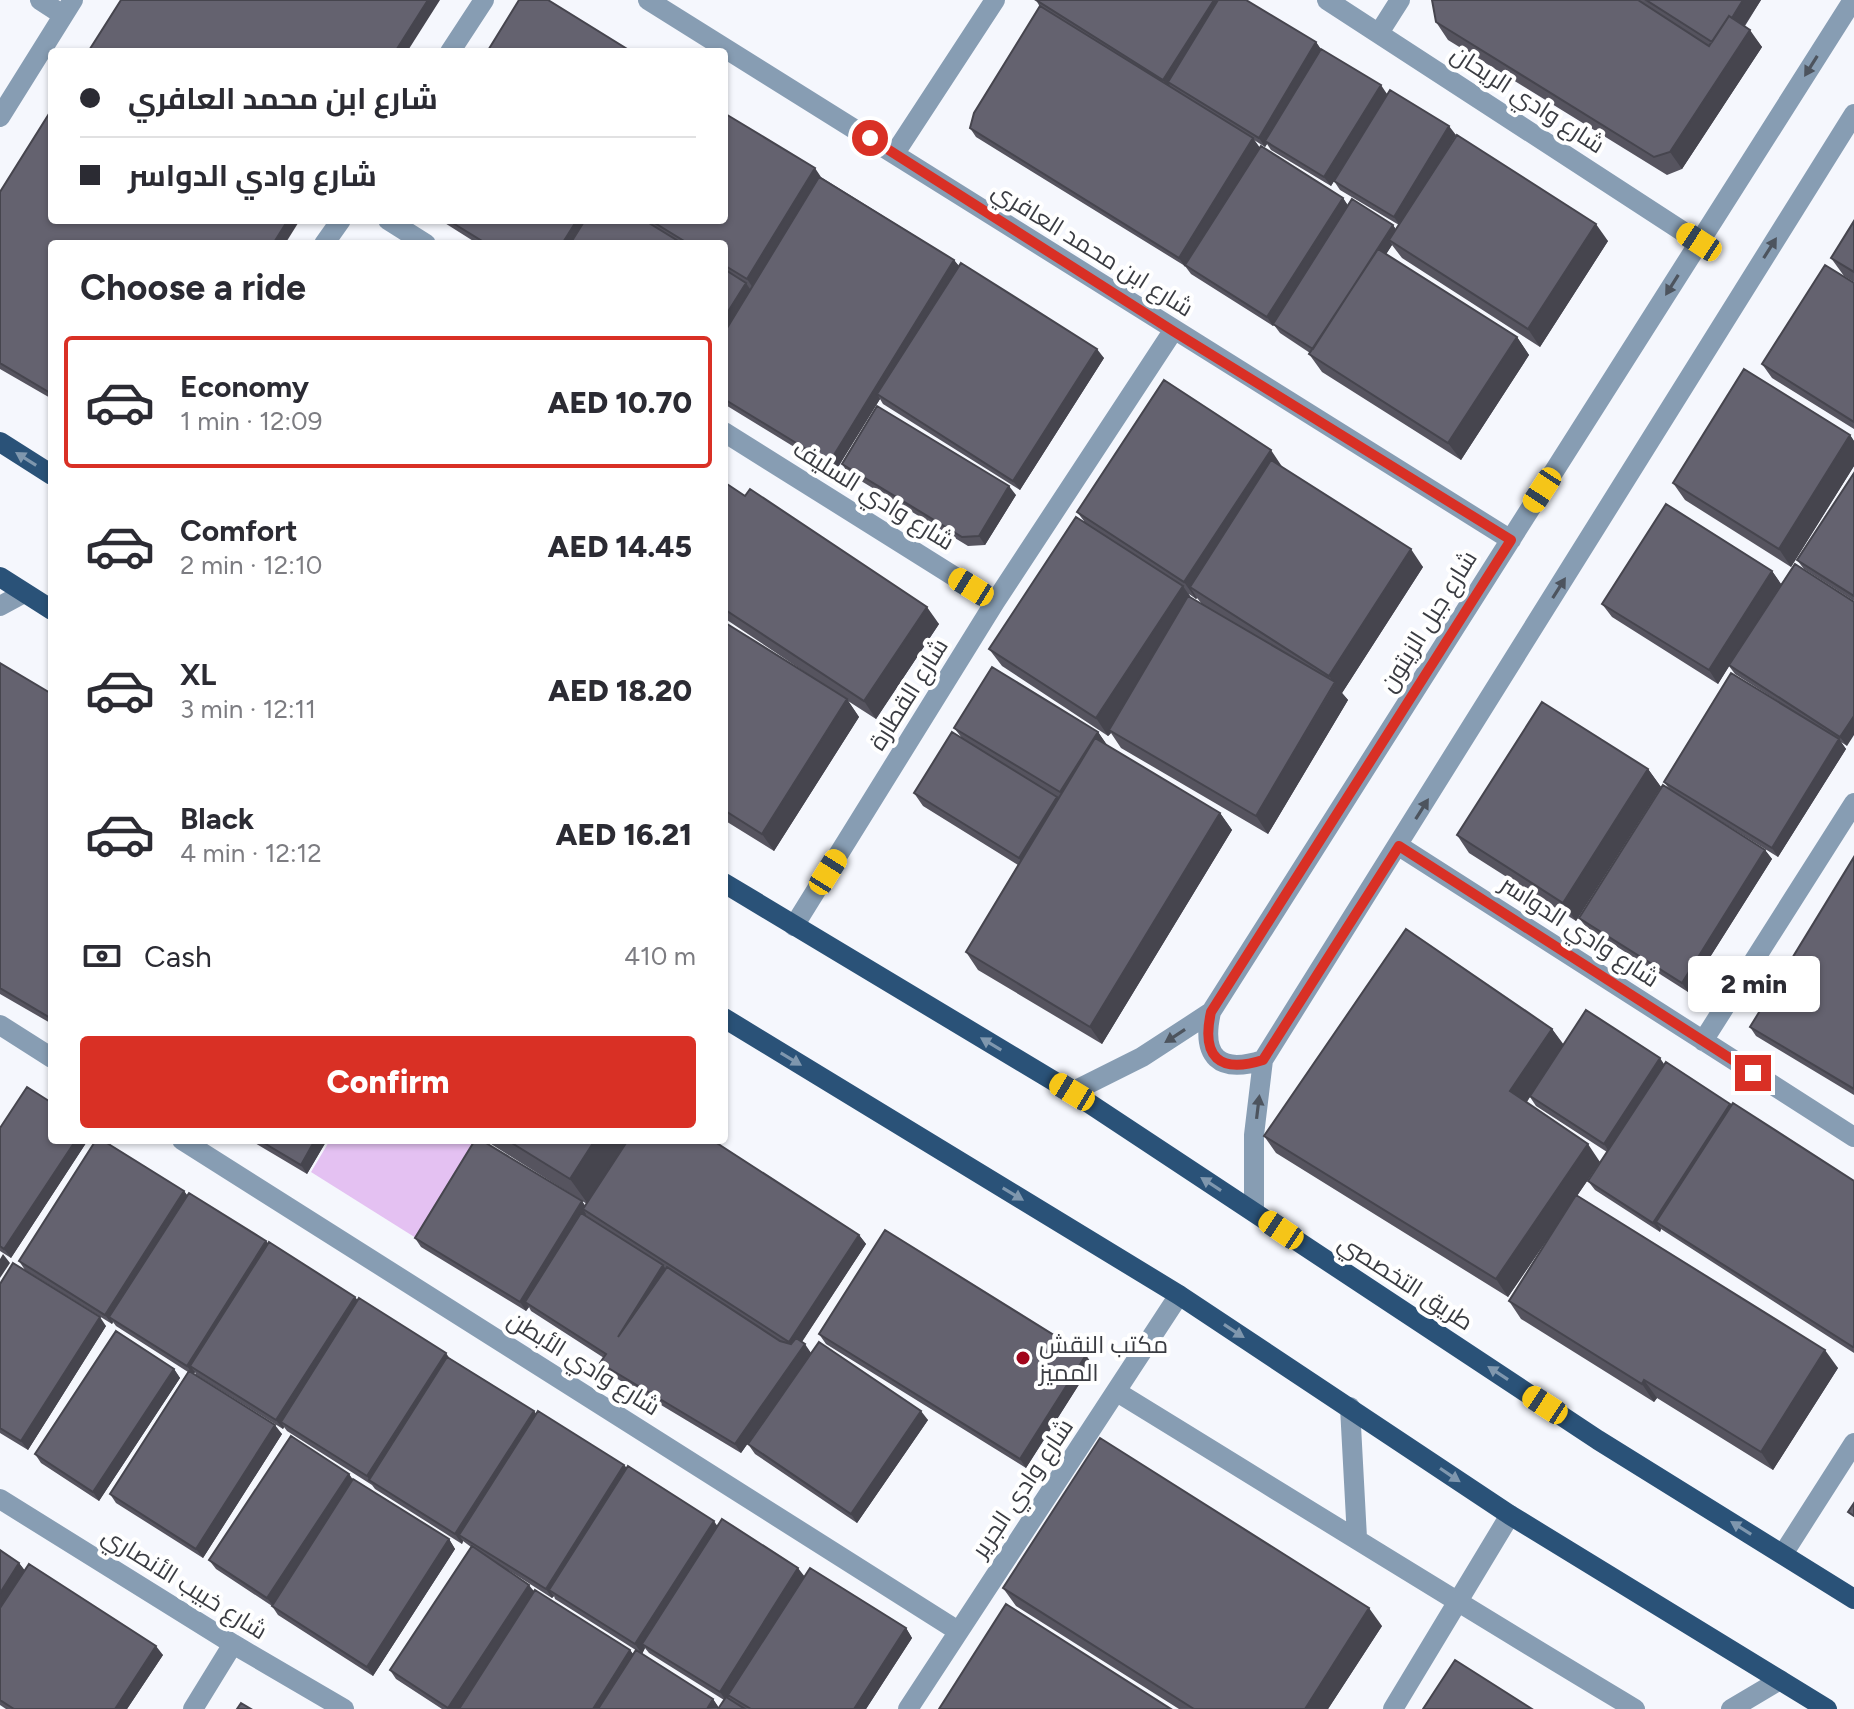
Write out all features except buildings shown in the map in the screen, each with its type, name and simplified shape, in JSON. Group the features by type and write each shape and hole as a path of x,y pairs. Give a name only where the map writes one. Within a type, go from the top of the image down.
{"main road":[{"path":"0,442 48,472"},
{"path":"0,577 48,608"},
{"name":"طريق التخصصي","path":"728,885 1072,1092 1598,1440 1854,1599"},
{"path":"728,1020 1179,1295 1510,1515 1780,1680 1817,1706"}],"street":[{"path":"0,117 68,7 40,0"},
{"path":"453,48 484,0"},
{"name":"شارع ابن محمد العافري","path":"648,0 725,48"},
{"path":"895,153 995,0"},
{"name":"شارع وادي الريحان","path":"1327,0 1699,242"},
{"path":"1379,33 1400,0"},
{"name":"شارع جبل الزيتون","path":"1072,1092 1142,1057 1211,1012 1853,0"},
{"name":"شارع ابن محمد العافري","path":"728,50 1511,540"},
{"path":"1254,1212 1254,1135 1263,1060 1854,114"},
{"path":"394,224 420,240"},
{"name":"شارع القطارة","path":"794,926 995,602 1173,331"},
{"name":"شارع وادي السليف","path":"728,435 995,602"},
{"path":"0,606 24,593"},
{"path":"1703,1041 1854,803"},
{"name":"شارع وادي الدواسر","path":"1399,846 1854,1137"},
{"path":"1211,1012 1206,1036 1215,1056 1228,1065 1241,1067 1263,1060"},
{"path":"0,1025 48,1055"},
{"name":"شارع وادي الأبطن","path":"188,1144 958,1631"},
{"name":"شارع وادي الجرير","path":"908,1709 1179,1295"},
{"path":"1117,1392 1635,1709"},
{"path":"1350,1407 1357,1538"},
{"path":"1783,1554 1854,1443"},
{"name":"شارع خبيب الأنصاري","path":"0,1499 344,1709"},
{"path":"1393,1709 1510,1515"},
{"path":"193,1709 233,1644"},
{"path":"1731,1709 1780,1680"}],"shaded area":[{"path":"328,1144 475,1144 416,1238 311,1172"}],"place":[{"name":"مكتب النقش المميز","path":"1023,1358"}],"route":[{"path":"870,138 1173,331 1511,540 1211,1012 1206,1036 1215,1056 1228,1065 1241,1067 1263,1060 1399,846 1753,1073"}]}
